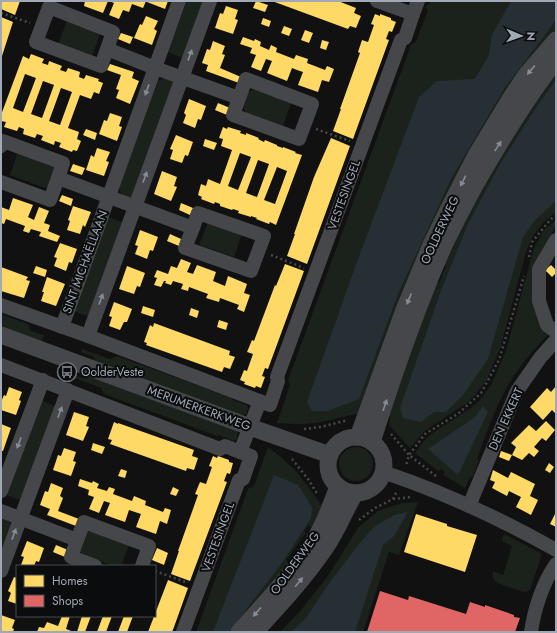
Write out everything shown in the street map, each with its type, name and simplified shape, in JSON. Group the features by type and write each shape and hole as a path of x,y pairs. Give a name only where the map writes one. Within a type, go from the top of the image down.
{"street":[{"name":"SINT MICHAËLLAAN","path":"62,327 179,1"},
{"path":"88,336 134,206 210,1"},
{"name":"VESTESINGEL","path":"260,401 270,405 278,381 277,377 401,40 405,38 416,7 378,1"},
{"path":"49,7 113,32 107,49 101,66 36,42 49,7"},
{"name":"OOLDERWEG","path":"365,440 404,310 445,216 475,157 512,96 526,75 556,40"},
{"path":"107,49 181,78 239,98"},
{"name":"OOLDERWEG","path":"365,440 444,245 487,164 530,94 556,60"},
{"path":"246,80 312,104 304,124 299,139 233,116 246,80"},
{"path":"1,146 3,141 63,163 50,200 1,182"},
{"path":"58,178 108,197"},
{"name":"SINT MICHAËLLAAN","path":"108,197 192,228"},
{"path":"198,213 264,236 258,250 251,270 185,248 198,213"},
{"path":"556,240 539,269 539,301 547,325 556,332"},
{"path":"1,305 260,401 240,452 225,446 220,449 1,365"},
{"name":"MERUMERKERKWEG","path":"1,335 330,455"},
{"name":"DEN EKKERT","path":"469,506 517,391 540,358 556,340"},
{"path":"1,491 43,380"},
{"path":"1,571 68,390"},
{"path":"347,438 365,440 378,448 382,455 384,472 380,481 375,486 363,493 346,491 338,486 328,471 330,455 337,444 347,438"},
{"name":"VESTESINGEL","path":"183,632 239,480 243,479 251,456 240,452"},
{"path":"384,472 469,506 522,531 556,550"},
{"name":"OOLDERWEG","path":"239,632 289,576 313,542 329,512 338,486"},
{"name":"OOLDERWEG","path":"255,632 279,606 327,546 355,493"},
{"path":"1,511 76,540"},
{"path":"92,565 71,557 76,540 84,522 149,546 142,565"},
{"path":"531,632 533,616 550,572 556,564"}],"path":[{"path":"1,13 42,28"},
{"path":"304,124 362,146"},
{"path":"527,264 532,242 550,219 556,216"},
{"path":"258,250 316,272"},
{"path":"409,455 425,434 459,413 481,393 499,360 525,271"},
{"path":"289,456 299,466 329,512"},
{"path":"156,571 200,587"}],"shaded area":[{"path":"187,1 207,1 185,59 168,52"},
{"path":"432,1 556,1 556,34 359,414 310,424 277,423 290,385 288,380 411,45 416,42 428,10 425,7"},
{"path":"511,1 556,1 556,20 504,89 451,179 398,294 359,399 328,411 312,411 307,402 358,259 419,97 437,81 475,79 489,55 492,35"},
{"path":"67,21 100,34 92,56 58,44"},
{"path":"556,67 556,212 544,222 533,236 526,252 500,349 486,381 467,403 426,430 410,448 389,425 390,417 388,416 434,282 439,283 446,266 442,264 472,202"},
{"path":"165,78 171,80 175,84 134,197 126,197 120,192 119,187 158,81"},
{"path":"556,80 556,201 535,220 523,237 488,359 463,395 446,412 434,412 421,422 403,418 400,408 442,288 468,224 500,164 537,106"},
{"path":"252,90 257,90 291,103 283,126 246,113 244,101 247,93"},
{"path":"18,152 54,164 56,168 48,187 45,188 10,175"},
{"path":"108,217 125,223 90,317 73,311"},
{"path":"556,220 556,224 537,269 548,335 536,347 507,387 487,431 472,478 470,477 465,488 443,475 445,472 441,469 438,471 415,453 431,434 471,408 480,400 491,385 506,351 534,248 544,230"},
{"path":"208,222 242,234 234,257 199,245"},
{"path":"1,314 28,324 31,331 44,335 41,342 1,327"},
{"path":"82,349 110,359 117,356 232,398 233,400 247,405 248,409 246,414 242,416 93,362 94,357 81,352"},
{"path":"73,375 86,379 88,375 238,430 237,439 234,441 219,435 217,436 104,394 101,388 72,377"},
{"path":"40,400 58,407 23,501 6,495"},
{"path":"483,406 488,412 458,475 428,449 475,417"},
{"path":"268,447 296,471 323,507 312,528 309,525 304,531 306,533 286,560 288,562 285,576 234,632 196,632 248,489 254,486"},
{"path":"356,447 362,448 368,452 372,458 372,470 368,476 362,480 356,481 350,480 344,476 340,470 339,464 340,458 344,452 350,448"},
{"path":"274,475 298,485 312,507 311,518 282,563 229,632 213,632"},
{"path":"418,502 399,555 389,552 363,632 280,632 301,610 328,576 358,528 378,511 402,503"},
{"path":"408,512 394,536 383,545 355,632 291,632 306,618 330,582 375,526 395,515"},
{"path":"1,519 8,521 12,525 1,561"},
{"path":"87,532 92,532 129,545 121,565 110,565 83,555 80,552"},
{"path":"504,534 542,554 530,590 526,592 498,583 493,577 493,571 503,575 512,546 502,541"}],"building: Homes":[{"path":"1,1 20,1 15,15 1,9"},
{"path":"85,1 108,1 103,13 84,6"},
{"path":"109,1 146,1 143,8 132,4 129,12 123,10 119,19 109,15 114,3"},
{"path":"168,1 165,9 147,2"},
{"path":"256,1 268,5 265,12 253,8"},
{"path":"272,1 338,1 356,8 354,13 361,16 356,28 350,26 348,29"},
{"path":"226,6 238,10 235,19 238,20 233,34 215,28 220,13 223,14"},
{"path":"375,14 380,16 380,14 391,18 391,20 396,22 392,32 389,31 386,39 389,40 353,139 333,131 360,53 358,52 362,40 368,42 374,25 371,24"},
{"path":"146,16 158,21 154,29 157,31 152,45 134,38 140,24 142,25"},
{"path":"1,17 13,22 1,59"},
{"path":"263,18 271,21 269,27 261,24"},
{"path":"284,26 292,29 289,36 281,33"},
{"path":"305,30 313,33 309,43 301,40"},
{"path":"121,33 133,37 130,44 118,39"},
{"path":"243,37 254,41 255,39 261,42 260,46 269,50 271,45 277,48 276,52 294,59 296,55 308,59 307,63 325,70 327,66 334,69 329,82 322,80 318,92 298,85 303,72 292,68 287,81 267,73 272,61 266,59 261,71 251,67 256,55 250,53 252,48 240,44"},
{"path":"322,40 329,42 326,50 320,48"},
{"path":"213,41 225,46 222,54 225,55 220,68 241,77 239,83 206,71 208,65 202,63 207,49 210,50"},
{"path":"31,54 44,59 42,63 48,65 49,61 62,66 60,70 66,72 68,68 80,72 79,77 84,79 86,75 99,79 98,81 103,83 99,94 94,92 91,99 80,95 68,128 79,132 77,139 81,141 77,151 73,150 72,152 59,147 61,143 55,141 54,145 41,140 43,136 37,134 35,138 23,134 24,129 19,127 17,131 4,127 6,122 1,121 1,115 23,56 29,59","holes":["25,74 36,78 23,112 13,108","43,81 54,85 42,118 31,114","61,88 72,92 60,125 49,121"]},
{"path":"110,64 134,72 132,78 139,81 130,104 116,98 119,90 116,89 121,75 107,70"},
{"path":"189,99 206,106 201,120 198,119 195,128 183,123 186,115 184,113"},
{"path":"218,103 230,108 227,115 215,110"},
{"path":"110,113 122,117 119,126 122,127 117,141 99,134 104,120 107,121"},
{"path":"223,127 227,129 228,127 241,131 240,133 246,135 246,133 259,138 258,139 264,142 265,140 302,155 276,225 238,213 239,211 220,206 220,204 215,202 214,204 201,199 202,197 198,195 201,184 206,186 208,179 220,184 232,150 221,146 223,139 219,138","holes":["240,153 251,157 238,190 228,186","258,160 269,164 257,197 246,193","277,167 287,171 275,204 264,200"]},
{"path":"86,129 97,133 95,140 83,135"},
{"path":"176,135 193,142 188,156 185,155 182,163 170,159 173,150 170,149"},
{"path":"331,138 350,146 307,264 287,256 314,177"},
{"path":"205,139 217,143 214,150 203,146"},
{"path":"97,148 110,152 106,161 109,162 104,176 86,170 91,155 94,157"},
{"path":"73,164 85,168 82,175 70,171"},
{"path":"162,171 177,177 174,186 177,187 171,201 154,194"},
{"path":"62,195 73,199 71,206 59,201"},
{"path":"13,198 33,205 28,217 34,220 39,207 49,211 44,223 50,225 48,231 60,236 57,242 39,236 41,232 31,229 29,233 23,231 25,226 6,219 4,224 1,223 1,207 9,210"},
{"path":"181,203 193,208 190,215 179,210"},
{"path":"73,206 91,212 85,227 83,225 80,234 67,230 70,221 68,220"},
{"path":"140,230 158,237 153,251 150,250 147,259 135,254 138,246 135,245"},
{"path":"170,234 181,239 179,246 167,241"},
{"path":"60,243 77,249 72,263 69,262 66,271 54,266 57,258 54,257"},
{"path":"181,259 191,263 187,272 193,274 197,265 216,272 213,281 225,286 228,276 247,284 244,293 250,295 244,312 237,309 239,305 220,298 219,302 206,298 208,294 189,287 188,291 181,289 183,284 173,281 171,285 165,283 166,281 164,281 161,287 154,285 157,278 154,277 157,270 168,274 171,266 177,268"},
{"path":"285,264 304,271 268,369 265,368 262,376 265,377 261,388 256,386 255,388 244,384 245,382 240,380 244,370 247,371 253,354 247,352 252,340 254,341 275,285 276,286"},
{"path":"551,265 556,270 556,273 552,277 545,270"},
{"path":"36,266 47,270 45,277 33,273"},
{"path":"127,266 145,273 140,287 137,286 134,294 119,289"},
{"path":"1,267 28,277 26,280 30,281 24,298 1,291"},
{"path":"47,277 65,284 56,306 41,301 44,292 42,292"},
{"path":"114,302 132,309 127,322 124,322 120,330 109,326 112,317 109,316"},
{"path":"143,306 155,310 153,317 141,313"},
{"path":"191,308 199,311 197,318 189,315"},
{"path":"219,320 228,323 226,330 217,327"},
{"path":"154,323 230,351 229,355 235,357 230,369 224,367 222,372 146,345 147,343 144,342 150,325 153,327"},
{"path":"556,386 556,412 555,413 552,410 543,420 530,407 547,388 551,392"},
{"path":"9,387 22,392 19,400 21,401 16,415 1,410 1,402 4,395 6,396"},
{"path":"74,412 89,417 86,426 89,427 83,441 66,435"},
{"path":"546,421 555,430 546,441 542,438 534,447 539,451 534,457 529,453 522,460 512,455 516,447 511,443 529,425 536,431"},
{"path":"114,422 194,450 192,456 198,458 194,470 187,468 186,471 110,444 112,440 108,439"},
{"path":"1,424 11,428 3,451 1,451"},
{"path":"93,443 105,447 102,454 91,450"},
{"path":"64,448 76,452 73,461 76,462 71,476 53,470 58,455 61,456"},
{"path":"501,451 512,455 509,461 499,457"},
{"path":"213,456 217,458 218,456 233,463 230,474 227,473 224,481 227,482 190,581 171,574 198,495 195,494 200,482 206,484 212,467 209,466"},
{"path":"549,463 554,467 550,473 545,470"},
{"path":"121,469 127,471 125,478 118,476"},
{"path":"493,470 508,478 511,472 535,484 530,496 538,500 531,515 516,507 521,497 509,491 507,496 492,488 495,482 490,480"},
{"path":"80,479 92,483 93,481 99,484 97,488 107,491 109,487 115,489 113,494 132,501 134,496 146,501 145,505 163,512 165,508 171,510 167,524 160,521 156,534 136,527 141,514 129,510 125,522 105,515 110,503 104,501 99,513 89,509 94,497 88,495 89,490 78,486"},
{"path":"51,483 63,488 60,496 63,498 58,511 79,519 76,526 47,515 50,509 40,505 45,491 48,492"},
{"path":"173,487 179,490 176,496 170,494"},
{"path":"556,512 556,527 550,524"},
{"path":"416,514 447,524 447,526 477,535 465,572 404,552"},
{"path":"27,541 44,548 39,562 36,561 34,565 21,565 24,557 21,556"},
{"path":"56,545 68,550 65,557 53,552"},
{"path":"157,548 168,553 164,565 152,560"},
{"path":"14,577 16,578 16,604 8,601 11,593 8,591"},
{"path":"168,580 188,588 172,632 148,632 154,617 156,617 156,611"},
{"path":"1,615 15,620 12,628 14,629 13,632 1,632"},
{"path":"62,617 70,617 66,629 74,632 37,632 39,627 44,628 47,622 58,626"},
{"path":"82,617 91,617 85,632 77,632"},
{"path":"103,617 112,617 106,632 97,632"},
{"path":"124,617 133,617 127,632 118,632"}],"building: Shops":[{"path":"380,591 408,600 409,596 466,614 470,602 485,607 485,605 520,618 515,632 367,632"}],"place":[{"name":"OolderVeste","path":"67,372"}]}
